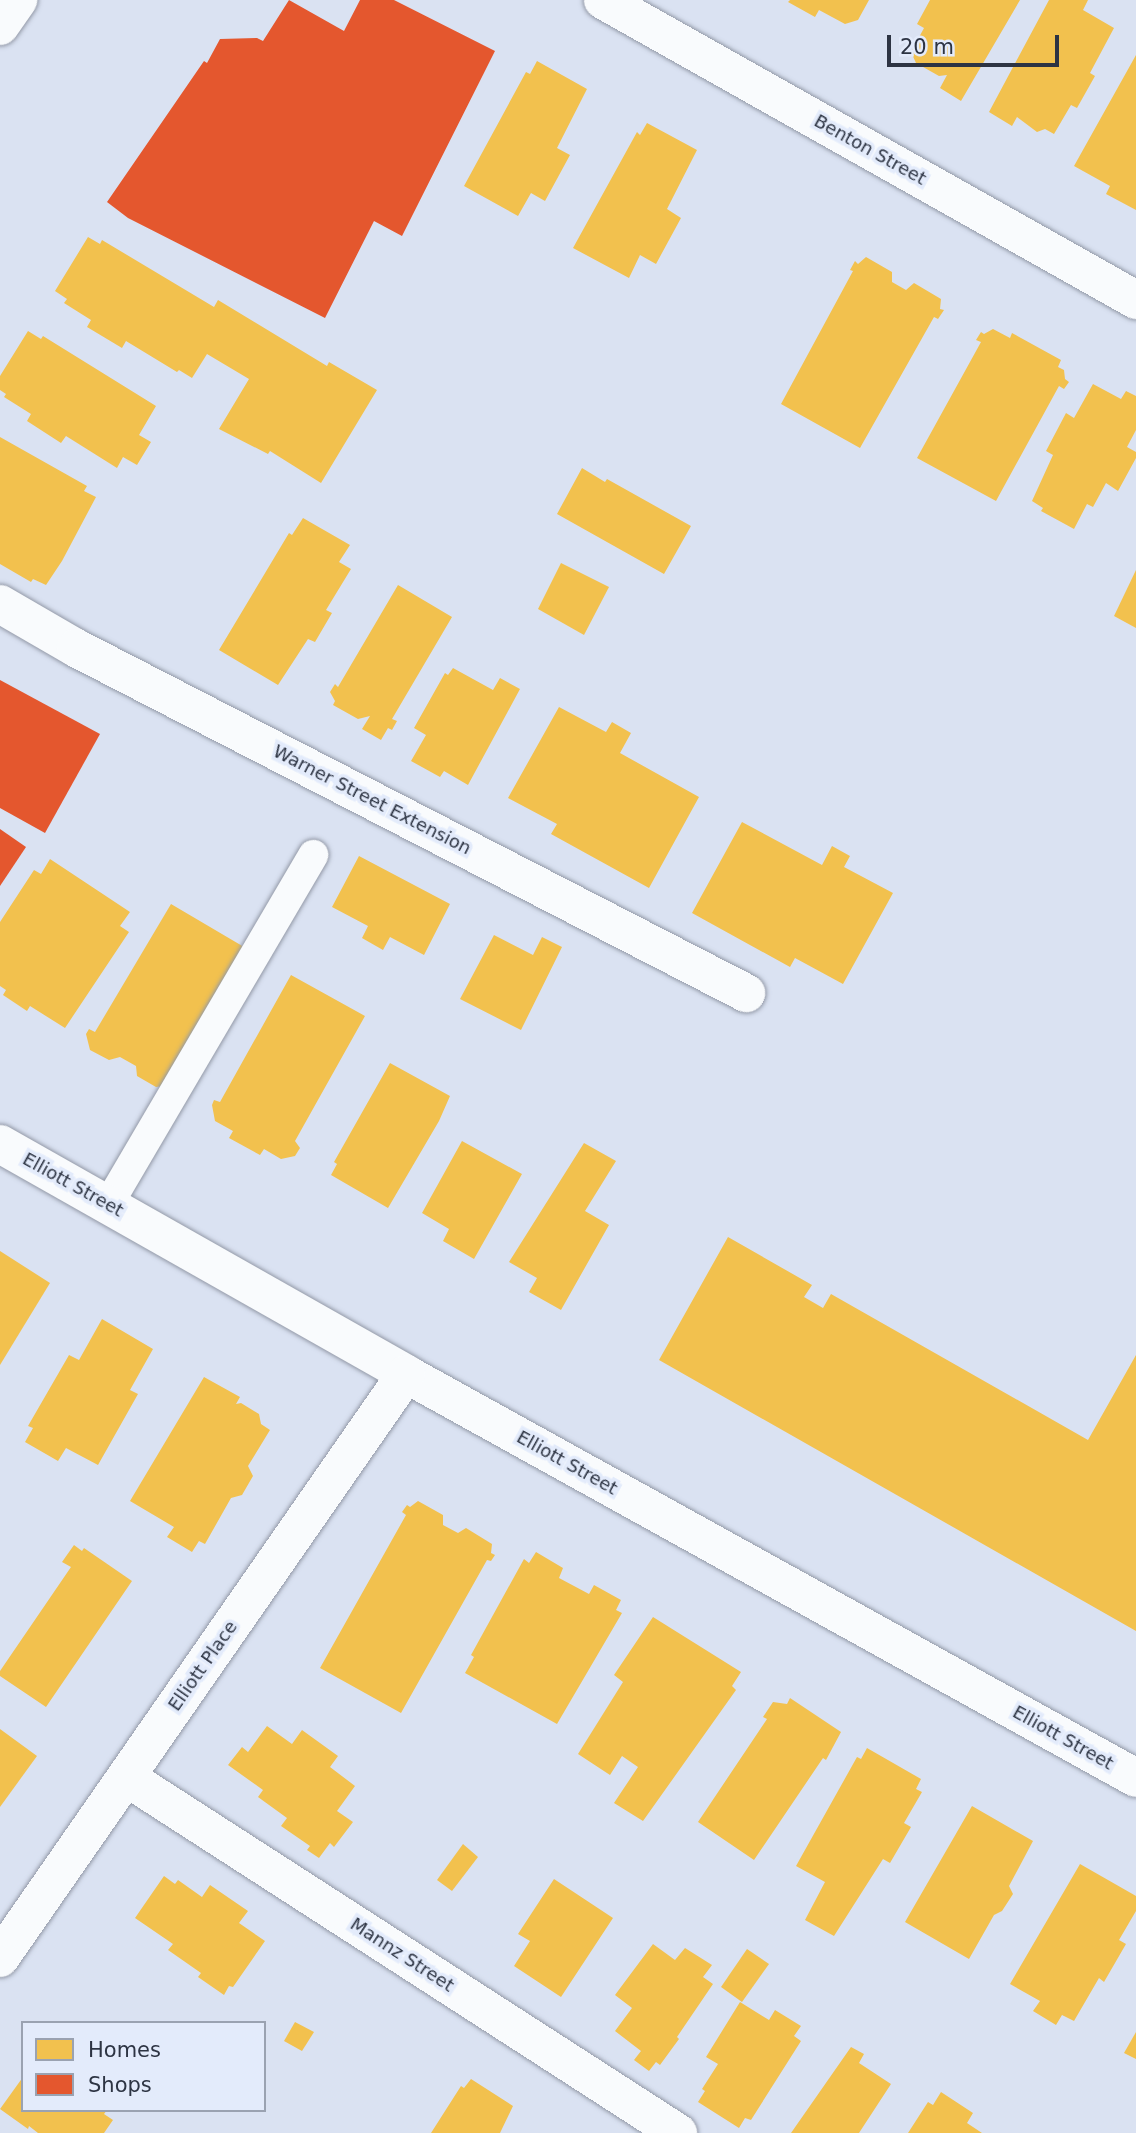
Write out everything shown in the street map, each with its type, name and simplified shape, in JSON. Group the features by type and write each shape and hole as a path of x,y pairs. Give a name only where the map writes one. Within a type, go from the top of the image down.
{"street":[{"path":"0,26 18,0"},
{"name":"Benton Street","path":"603,0 1136,300"},
{"name":"Warner Street Extension","path":"0,604 76,648 746,993"},
{"name":"Elliott Street","path":"0,1144 406,1374 1136,1778"},
{"name":"Elliott Place","path":"0,1958 406,1374"},
{"name":"Mannz Street","path":"126,1777 678,2133"}],"lane":[{"path":"108,1205 313,855"}],"building: Homes":[{"path":"869,0 858,20 845,24 819,10 815,17 788,2"},
{"path":"930,0 1020,0 961,101 940,88 947,75 939,76 916,63 911,52 924,28 917,24"},
{"path":"1049,0 1088,0 1083,10 1114,28 1090,73 1095,76 1077,108 1071,105 1054,134 1045,129 1037,132 1017,117 1012,126 989,112"},
{"path":"1136,55 1136,210 1106,194 1110,186 1074,166"},
{"path":"537,61 587,89 557,148 570,155 545,201 531,193 518,216 464,186 526,72 530,74"},
{"path":"647,123 697,150 667,209 681,218 656,264 640,255 629,278 573,248 637,132 640,135"},
{"path":"88,237 100,244 102,240 214,307 218,300 327,366 329,362 377,390 321,483 270,451 268,454 219,429 249,379 207,354 192,378 179,370 177,372 126,341 122,348 87,327 91,320 64,303 67,299 55,291"},
{"path":"866,257 892,272 892,282 906,290 914,283 941,299 940,309 944,310 938,319 934,317 860,448 781,404 853,271 850,270 855,261 858,264"},
{"path":"993,329 1010,338 1012,333 1061,360 1058,367 1064,370 1065,379 1069,382 1064,389 1059,386 996,501 917,458 981,342 976,340 981,332 984,334"},
{"path":"28,331 41,339 43,336 156,406 139,435 151,442 137,465 123,457 117,468 66,436 61,443 27,421 31,414 4,397 6,394 0,390 0,376"},
{"path":"1093,384 1121,399 1126,391 1136,396 1136,430 1127,447 1136,452 1136,458 1118,491 1106,483 1093,507 1087,504 1074,529 1041,511 1043,508 1032,501 1053,455 1046,451 1066,413 1074,418"},
{"path":"0,437 87,486 84,491 96,497 46,585 33,579 31,582 0,564"},
{"path":"582,468 691,526 664,574 557,514"},
{"path":"303,518 350,545 339,562 351,569 326,610 332,613 315,642 308,639 278,685 219,650 289,533 292,535"},
{"path":"561,563 609,587 584,635 538,609"},
{"path":"1136,570 1136,628 1114,616"},
{"path":"398,585 452,617 392,719 397,721 392,730 388,728 381,740 362,729 370,716 358,719 333,705 335,701 330,692 335,684 338,687"},
{"path":"453,668 493,690 500,678 520,689 468,785 444,771 440,777 411,761 426,735 414,728 445,673 448,675"},
{"path":"559,707 606,732 612,722 631,733 620,753 699,797 649,888 551,834 557,824 508,798"},
{"path":"742,822 822,865 832,846 850,856 844,867 893,893 843,984 795,958 790,967 692,913"},
{"path":"359,856 450,904 424,955 390,937 383,950 362,938 368,926 332,907"},
{"path":"50,859 130,912 120,926 129,932 65,1028 30,1006 27,1011 3,995 6,990 0,986 0,922 34,870 41,874"},
{"path":"171,904 244,947 170,1085 156,1087 137,1076 136,1066 120,1057 109,1060 90,1050 86,1034 89,1029 95,1032"},
{"path":"494,935 533,955 542,937 562,947 521,1030 460,999"},
{"path":"291,975 365,1016 295,1141 300,1148 295,1156 281,1159 264,1149 260,1155 229,1138 233,1131 215,1121 212,1105 214,1100 220,1102"},
{"path":"390,1063 450,1096 439,1121 388,1208 331,1175 337,1164 334,1162"},
{"path":"462,1141 522,1174 474,1259 443,1241 449,1229 422,1213"},
{"path":"584,1143 616,1161 585,1211 609,1225 561,1310 529,1292 537,1278 509,1262"},
{"path":"728,1237 812,1285 804,1297 823,1308 831,1294 1088,1440 1136,1355 1136,1631 659,1360"},
{"path":"0,1251 50,1283 0,1365"},
{"path":"102,1319 153,1349 130,1390 138,1394 98,1465 66,1448 58,1461 25,1442 33,1428 28,1426 69,1355 79,1360"},
{"path":"204,1377 240,1397 236,1404 241,1403 259,1414 261,1424 270,1430 248,1466 253,1476 242,1495 231,1498 205,1544 199,1541 192,1552 167,1537 174,1527 130,1501"},
{"path":"418,1501 443,1515 443,1525 458,1533 466,1528 492,1544 491,1553 495,1555 491,1561 487,1560 401,1713 320,1668 406,1515 402,1512 407,1505 410,1507"},
{"path":"74,1545 82,1551 84,1548 132,1581 46,1707 0,1676 0,1671 71,1567 62,1562"},
{"path":"536,1552 563,1568 559,1578 589,1594 594,1585 621,1600 616,1610 622,1613 557,1724 465,1673 474,1657 471,1655 524,1559 529,1563"},
{"path":"653,1617 741,1672 732,1686 736,1690 643,1821 614,1803 638,1767 622,1756 610,1775 578,1754 623,1682 614,1675"},
{"path":"790,1698 841,1732 826,1760 823,1758 754,1860 698,1822 767,1719 763,1717 773,1702 787,1704"},
{"path":"267,1726 292,1744 302,1730 338,1756 330,1767 355,1786 337,1811 353,1822 334,1847 330,1843 319,1858 307,1850 310,1846 281,1826 287,1818 258,1797 263,1790 228,1765 242,1747 248,1752"},
{"path":"0,1729 37,1756 0,1807"},
{"path":"867,1748 921,1779 916,1789 922,1792 904,1823 911,1827 890,1863 883,1859 834,1936 805,1920 825,1882 796,1866 857,1757 861,1759"},
{"path":"972,1806 1033,1841 1009,1886 1013,1894 1002,1911 994,1915 969,1959 905,1922"},
{"path":"463,1844 478,1857 452,1891 437,1880"},
{"path":"1080,1864 1136,1896 1136,1911 1119,1940 1126,1944 1104,1982 1099,1978 1074,2021 1062,2015 1056,2025 1033,2011 1040,2001 1010,1984"},
{"path":"164,1876 175,1884 178,1880 202,1897 210,1885 248,1911 239,1923 265,1941 233,1987 229,1986 224,1995 198,1977 201,1973 168,1950 173,1944 135,1918"},
{"path":"554,1879 613,1918 561,1997 514,1966 530,1941 518,1934"},
{"path":"653,1944 675,1960 685,1948 712,1965 703,1977 713,1984 660,2065 656,2062 649,2071 634,2060 641,2051 615,2031 632,2008 615,1995"},
{"path":"747,1949 769,1964 742,2002 721,1987"},
{"path":"740,2002 769,2020 775,2010 801,2026 794,2036 801,2041 751,2120 745,2118 739,2128 698,2102 705,2091 702,2089 718,2064 706,2057"},
{"path":"295,2022 314,2032 302,2051 284,2041"},
{"path":"1136,2032 1136,2059 1124,2053"},
{"path":"851,2047 864,2054 859,2063 891,2084 859,2133 791,2133"},
{"path":"471,2079 513,2106 500,2133 431,2133 461,2086 464,2088"},
{"path":"21,2080 21,2112 106,2112 104,2114 113,2120 104,2133 38,2133 0,2109"},
{"path":"941,2092 973,2113 967,2123 982,2133 908,2133 928,2102 933,2105"}],"building: Shops":[{"path":"289,0 344,31 360,0 394,0 495,51 402,236 374,221 325,318 128,218 107,202 204,61 207,63 220,39 257,38 263,41"},
{"path":"0,680 100,734 45,833 0,808"},
{"path":"0,829 26,847 0,886"}]}
